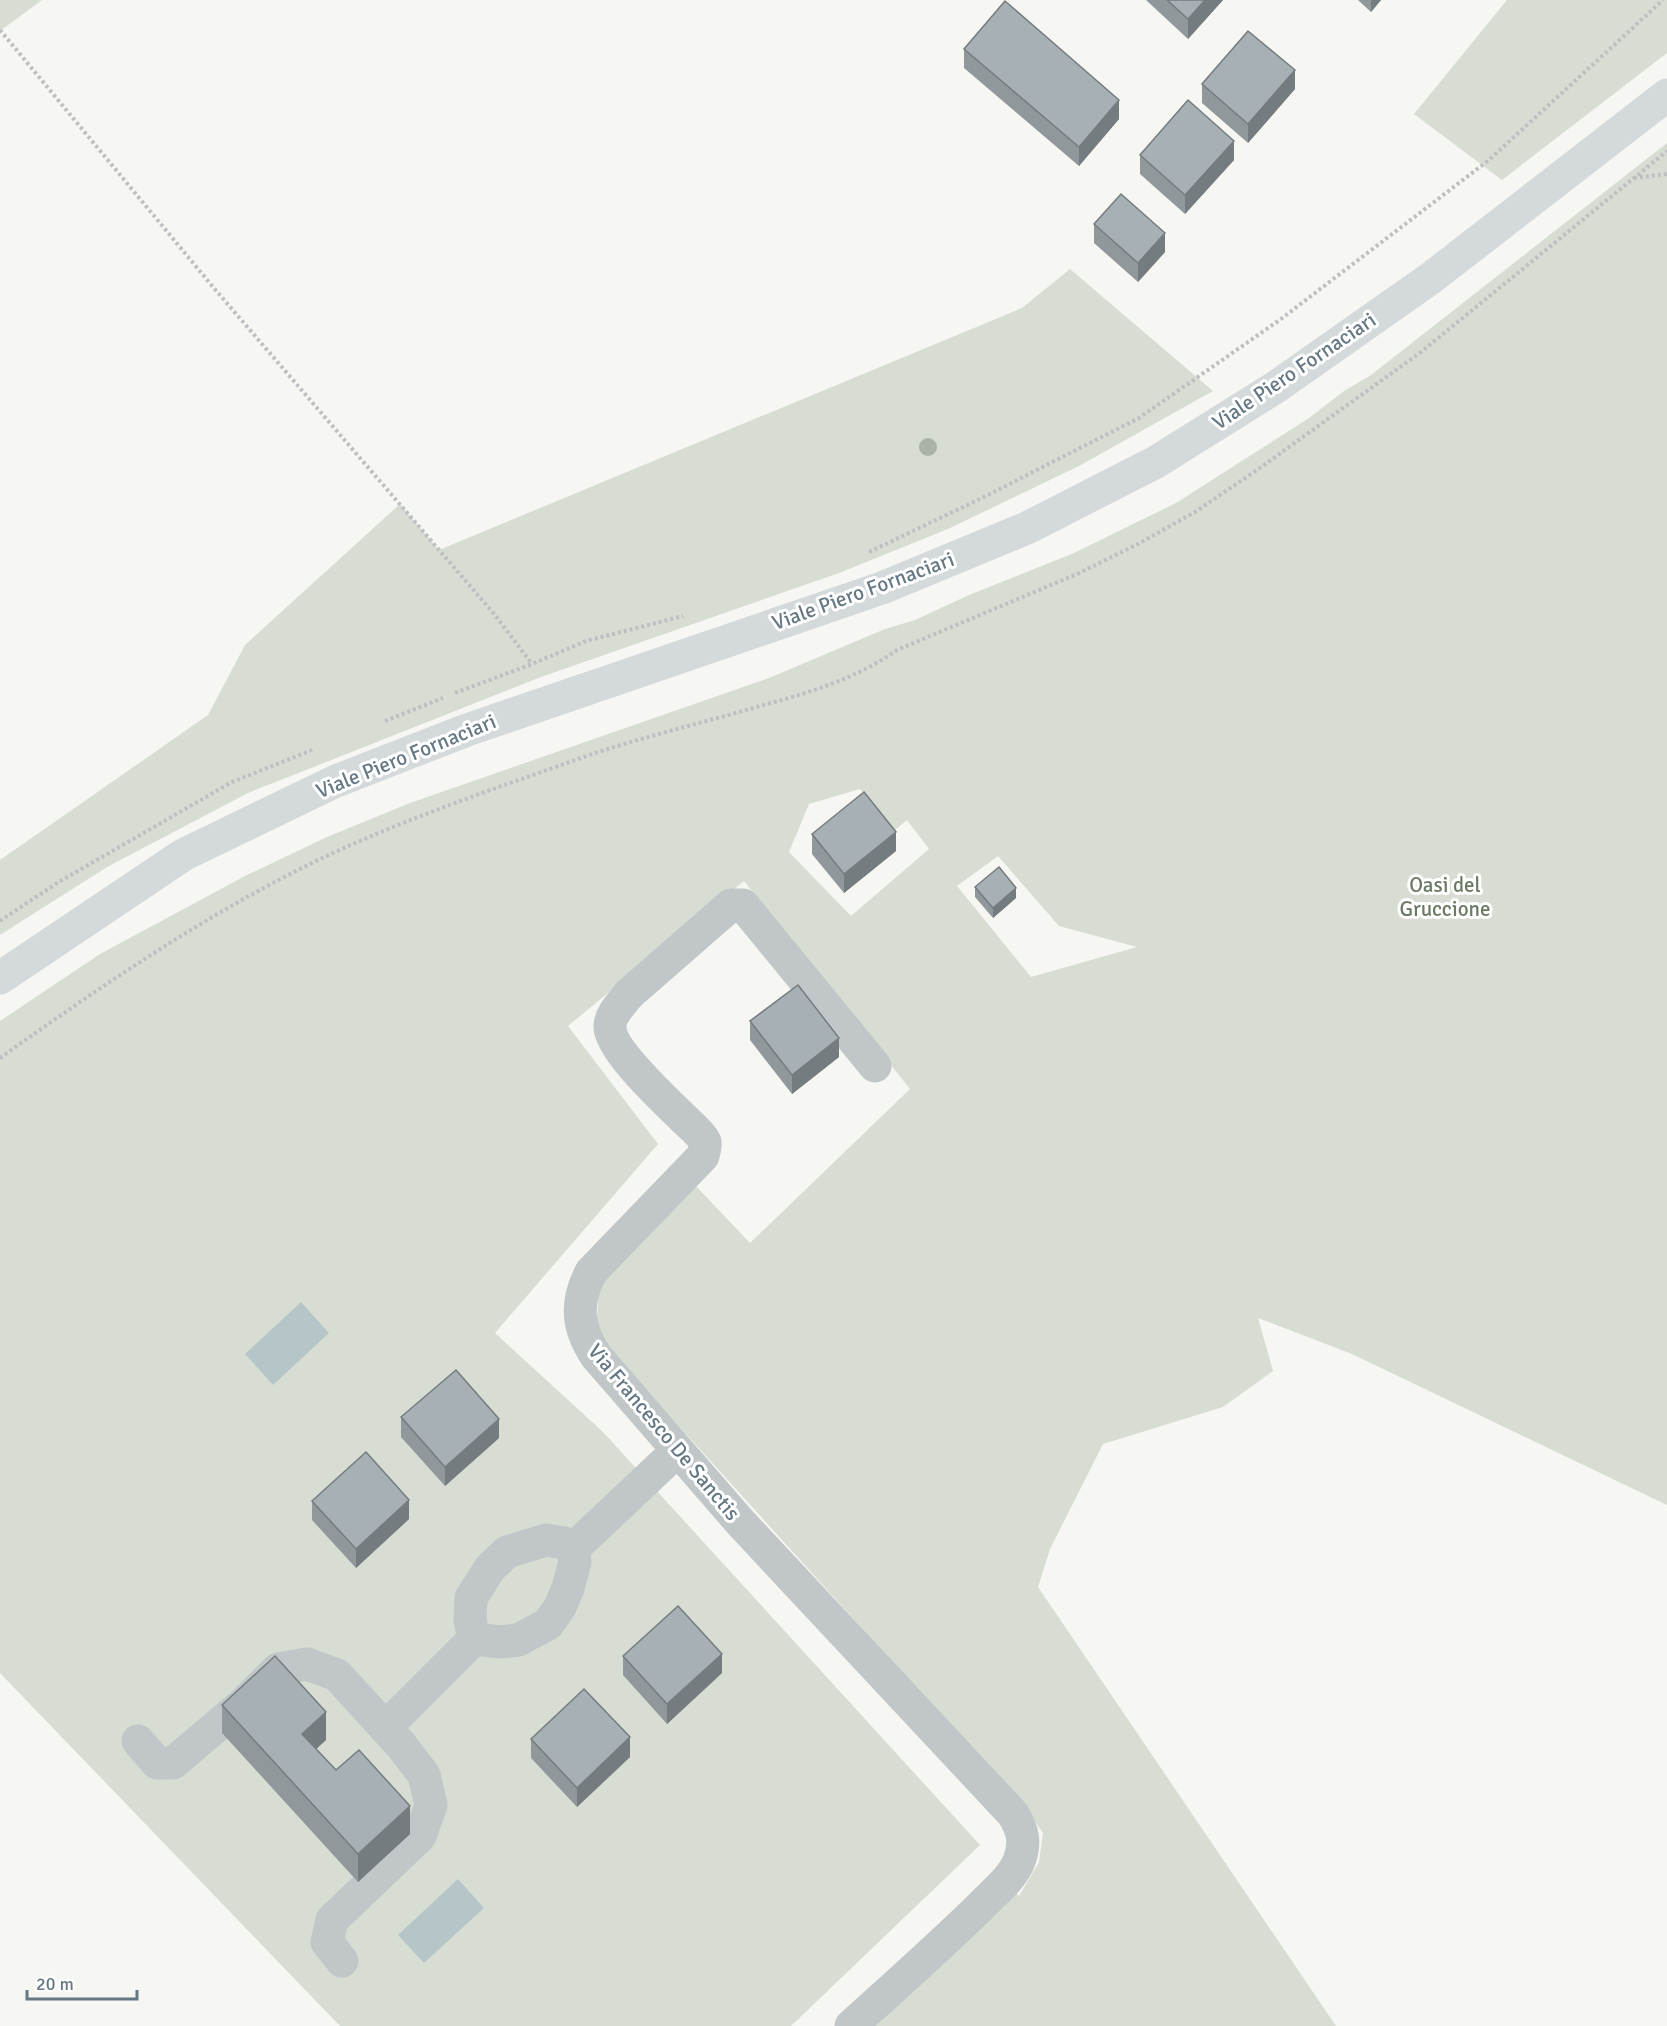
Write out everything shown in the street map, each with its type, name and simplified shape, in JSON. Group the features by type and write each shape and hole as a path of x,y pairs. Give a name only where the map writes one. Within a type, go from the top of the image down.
{"main road":[{"name":"Viale Piero Fornaciari","path":"0,978 183,855 336,782 467,730 882,588 1028,528 1156,462 1276,387 1431,278 1667,94"}],"street":[{"name":"Via Francesco De Sanctis","path":"851,2026 950,1936 1006,1881 1018,1864 1024,1845 1022,1828 1013,1814 802,1589 677,1451 596,1356 585,1339 579,1304 583,1287 591,1272 703,1156 706,1145 701,1136 621,1053 613,1039 609,1024 617,1008 629,994 731,905 743,905 875,1066"},
{"path":"573,1549 677,1451"},
{"path":"546,1540 564,1543 573,1549 575,1562 568,1588 560,1607 548,1624 518,1640 501,1642 474,1639 470,1620 471,1598 490,1568 507,1552 546,1540"},
{"path":"385,1728 474,1639"},
{"path":"138,1741 157,1763 173,1763 278,1670 307,1664 337,1675 402,1745 424,1774 431,1805 420,1836 332,1920 327,1942 342,1961"}],"path":[{"path":"867,553 980,500 1139,418 1281,319 1489,160 1663,0"},
{"path":"0,30 213,287 495,615 532,664"},
{"path":"1667,151 1633,178 1667,174"},
{"path":"382,722 586,641 689,614"},
{"path":"0,921 57,883 232,782 318,748"}],"green space":[{"path":"0,0 42,0 0,31"},
{"path":"1507,0 1667,0 1667,53 1502,180 1414,114"},
{"name":"Oasi del Gruccione","path":"1667,143 1667,1505 1352,1354 1258,1318 1273,1371 1223,1407 1103,1444 1050,1549 1038,1587 1336,2026 850,2026 1006,1881 1019,1896 1039,1862 1043,1833 1030,1814 601,1340 597,1319 599,1286 694,1184 750,1243 910,1089 744,881 568,1026 658,1144 495,1333 603,1432 980,1845 791,2026 340,2026 0,1673 0,1021 100,954 245,876 327,837 410,803 769,678 1074,553 1176,503 1309,418 1344,391 1371,375","holes":["860,789 894,831 907,820 929,849 851,916 789,852 809,804","998,856 1059,926 1137,947 1031,977 957,886"]},
{"path":"1070,269 1213,391 1079,466 948,529 839,573 541,677 248,793 107,867 0,935 0,860 208,715 245,645 400,504 439,550 1022,308"}],"shaded area":[{"path":"301,1302 329,1333 273,1385 245,1354"},
{"path":"458,1879 484,1908 424,1963 398,1935"}],"building":[{"path":"1167,0 1205,0 1188,19"},
{"path":"1005,1 1119,100 1079,147 964,49"},
{"path":"1248,31 1295,70 1248,124 1202,84"},
{"path":"1188,100 1234,141 1185,195 1140,155"},
{"path":"1121,194 1165,233 1138,263 1094,224"},
{"path":"864,792 896,832 844,874 812,834"},
{"path":"999,867 1016,888 993,908 975,887"},
{"path":"798,985 839,1038 792,1075 750,1021"},
{"path":"456,1370 499,1419 445,1467 401,1417"},
{"path":"366,1452 409,1500 356,1549 312,1501"},
{"path":"678,1606 722,1654 667,1704 623,1656"},
{"path":"275,1656 326,1712 302,1734 336,1770 359,1750 410,1806 358,1854 222,1705"},
{"path":"584,1689 630,1737 577,1788 531,1739"}]}
